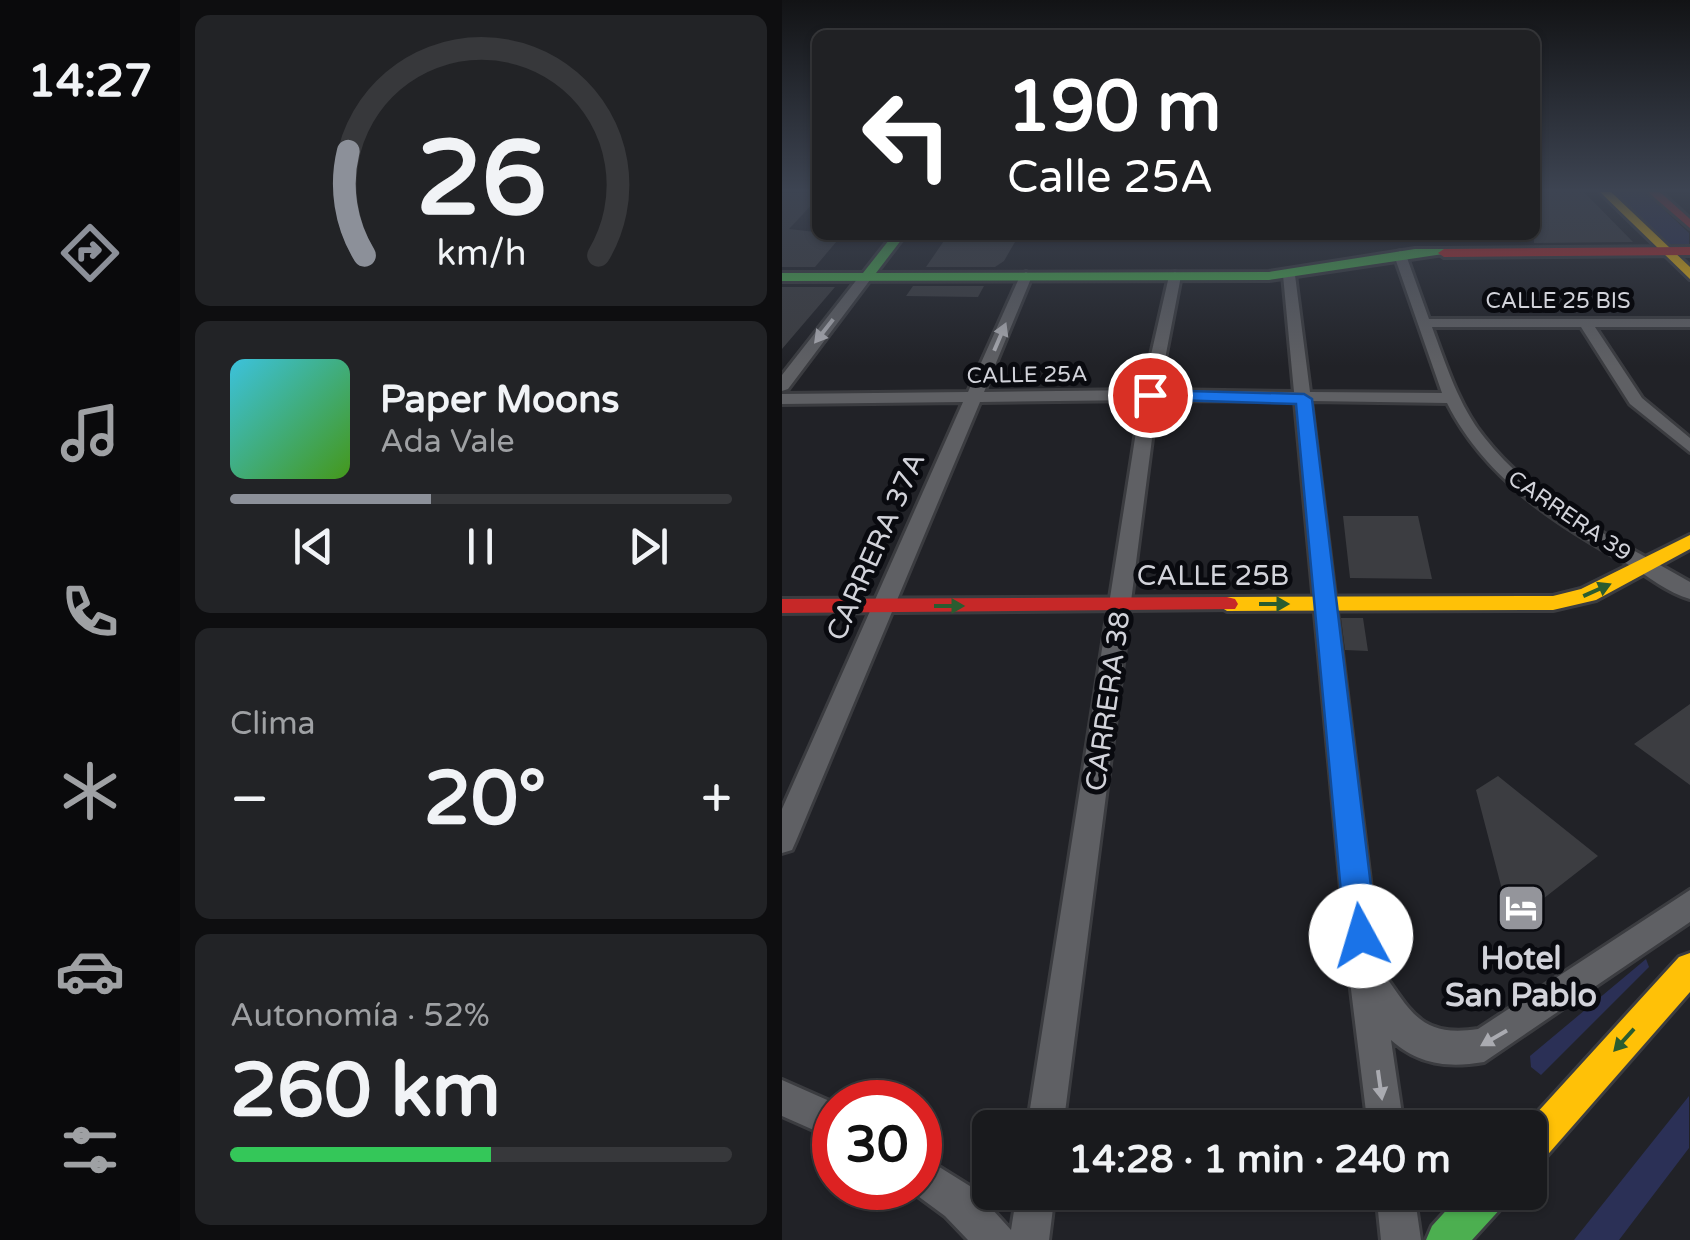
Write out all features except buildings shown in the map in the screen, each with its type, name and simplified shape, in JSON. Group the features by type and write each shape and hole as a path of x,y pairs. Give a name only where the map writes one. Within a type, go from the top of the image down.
{"street":[{"path":"782,386 888,250"},
{"path":"782,276 1289,275 1402,260 1683,261"},
{"name":"CARRERA 39","path":"1402,260 1453,398 1476,440 1513,482 1690,592"},
{"path":"1289,275 1365,973 1384,1110"},
{"name":"CARRERA 37A","path":"782,841 1026,276"},
{"name":"CARRERA 38","path":"1048,1110 1150,395 1175,276"},
{"name":"CALLE 25 BIS","path":"1426,323 1690,322"},
{"path":"1585,323 1636,401 1690,446"},
{"name":"CALLE 25A","path":"782,399 1150,395 1453,398"},
{"name":"CALLE 25B","path":"782,606 1553,604 1588,595 1690,541"},
{"path":"1365,973 1390,1014 1408,1034 1426,1046 1464,1050 1484,1045 1690,904"},
{"path":"1547,1128 1690,968"},
{"path":"782,1098 812,1111"},
{"path":"942,1190 995,1240"},
{"path":"1029,1240 1033,1210"},
{"path":"1397,1210 1401,1240"},
{"path":"1446,1240 1473,1210"}],"shaded area":[{"path":"1646,959 1649,967 1541,1075 1531,1067 1530,1056"},
{"path":"1689,1096 1689,1148 1619,1240 1574,1240"}],"traffic: fast":[{"path":"867,276 887,250"},
{"path":"782,277 1269,276 1415,253 1444,253"},
{"path":"1446,1240 1473,1210"}],"traffic: slow":[{"path":"1664,250 1690,275"},
{"path":"1227,604 1553,603 1588,595 1690,541"},
{"path":"1547,1128 1690,968"}],"traffic: jam":[{"path":"1444,253 1690,251"},
{"path":"782,606 1227,604"}],"place":[{"name":"Hotel San Pablo","path":"1521,908"}],"route":[{"path":"1150,395 1304,399 1361,936"}]}
